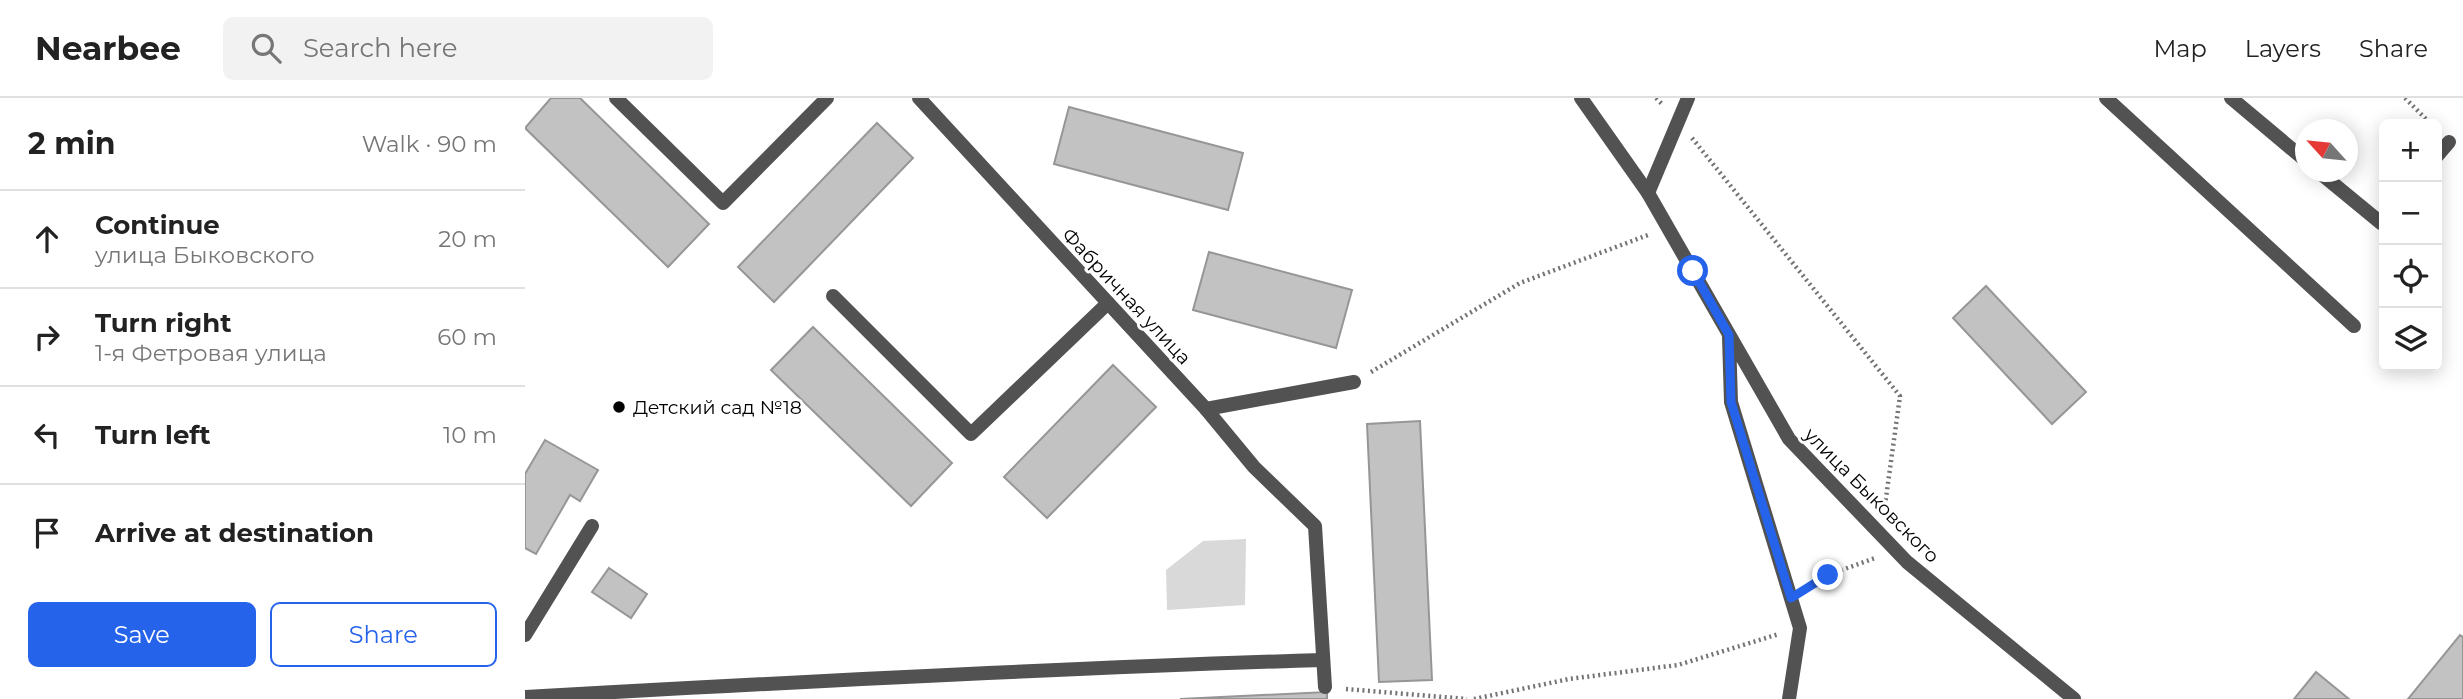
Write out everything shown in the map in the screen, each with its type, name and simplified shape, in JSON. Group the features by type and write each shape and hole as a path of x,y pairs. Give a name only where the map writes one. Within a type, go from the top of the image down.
{"street":[{"path":"616,98 723,203 827,98"},
{"name":"Фабричная улица","path":"919,98 1206,409 1254,467 1315,526 1325,687"},
{"name":"улица Быковского","path":"1581,98 1648,193 1789,439 1896,550 2074,699"},
{"path":"1648,193 1688,98"},
{"path":"2106,98 2354,326"},
{"path":"2231,98 2295,152"},
{"path":"2442,150 2448,142"},
{"path":"2331,182 2379,221"},
{"path":"833,296 971,434 1108,303"},
{"path":"1729,335 1731,402 1800,628 1789,699"},
{"path":"1206,409 1354,382"},
{"path":"525,635 592,526"},
{"path":"525,697 879,677 1323,660"}],"path":[{"path":"1656,98 1679,121 1901,396 1885,505 1894,514"},
{"path":"2405,98 2426,119"},
{"path":"1354,382 1520,283 1668,227"},
{"path":"1791,598 1828,575 1896,550"},
{"path":"1474,699 1569,679 1678,666 1800,628"},
{"path":"1325,687 1467,699"}],"shaded area":[{"path":"1246,539 1245,605 1167,610 1166,570 1203,541"}],"building":[{"path":"551,98 580,98 709,224 668,267 525,128"},
{"path":"1069,107 1243,153 1228,210 1054,164"},
{"path":"877,123 913,158 774,302 738,267"},
{"path":"1209,252 1352,290 1336,348 1193,310"},
{"path":"1986,286 2086,392 2052,424 1953,318"},
{"path":"813,327 952,463 911,506 771,370"},
{"path":"1113,365 1156,407 1047,518 1004,477"},
{"path":"1420,421 1432,680 1379,682 1367,424"},
{"path":"545,440 598,470 580,501 570,495 536,554 525,548 525,474"},
{"path":"609,568 647,594 631,618 592,592"},
{"path":"2460,635 2463,637 2463,699 2408,699"},
{"path":"2316,672 2349,699 2294,699"},
{"path":"1327,692 1327,699 1180,699"}],"place":[{"name":"Детский сад №18","path":"619,407"}],"route":[{"path":"1693,271 1729,335 1731,402 1791,598 1828,575"}]}
